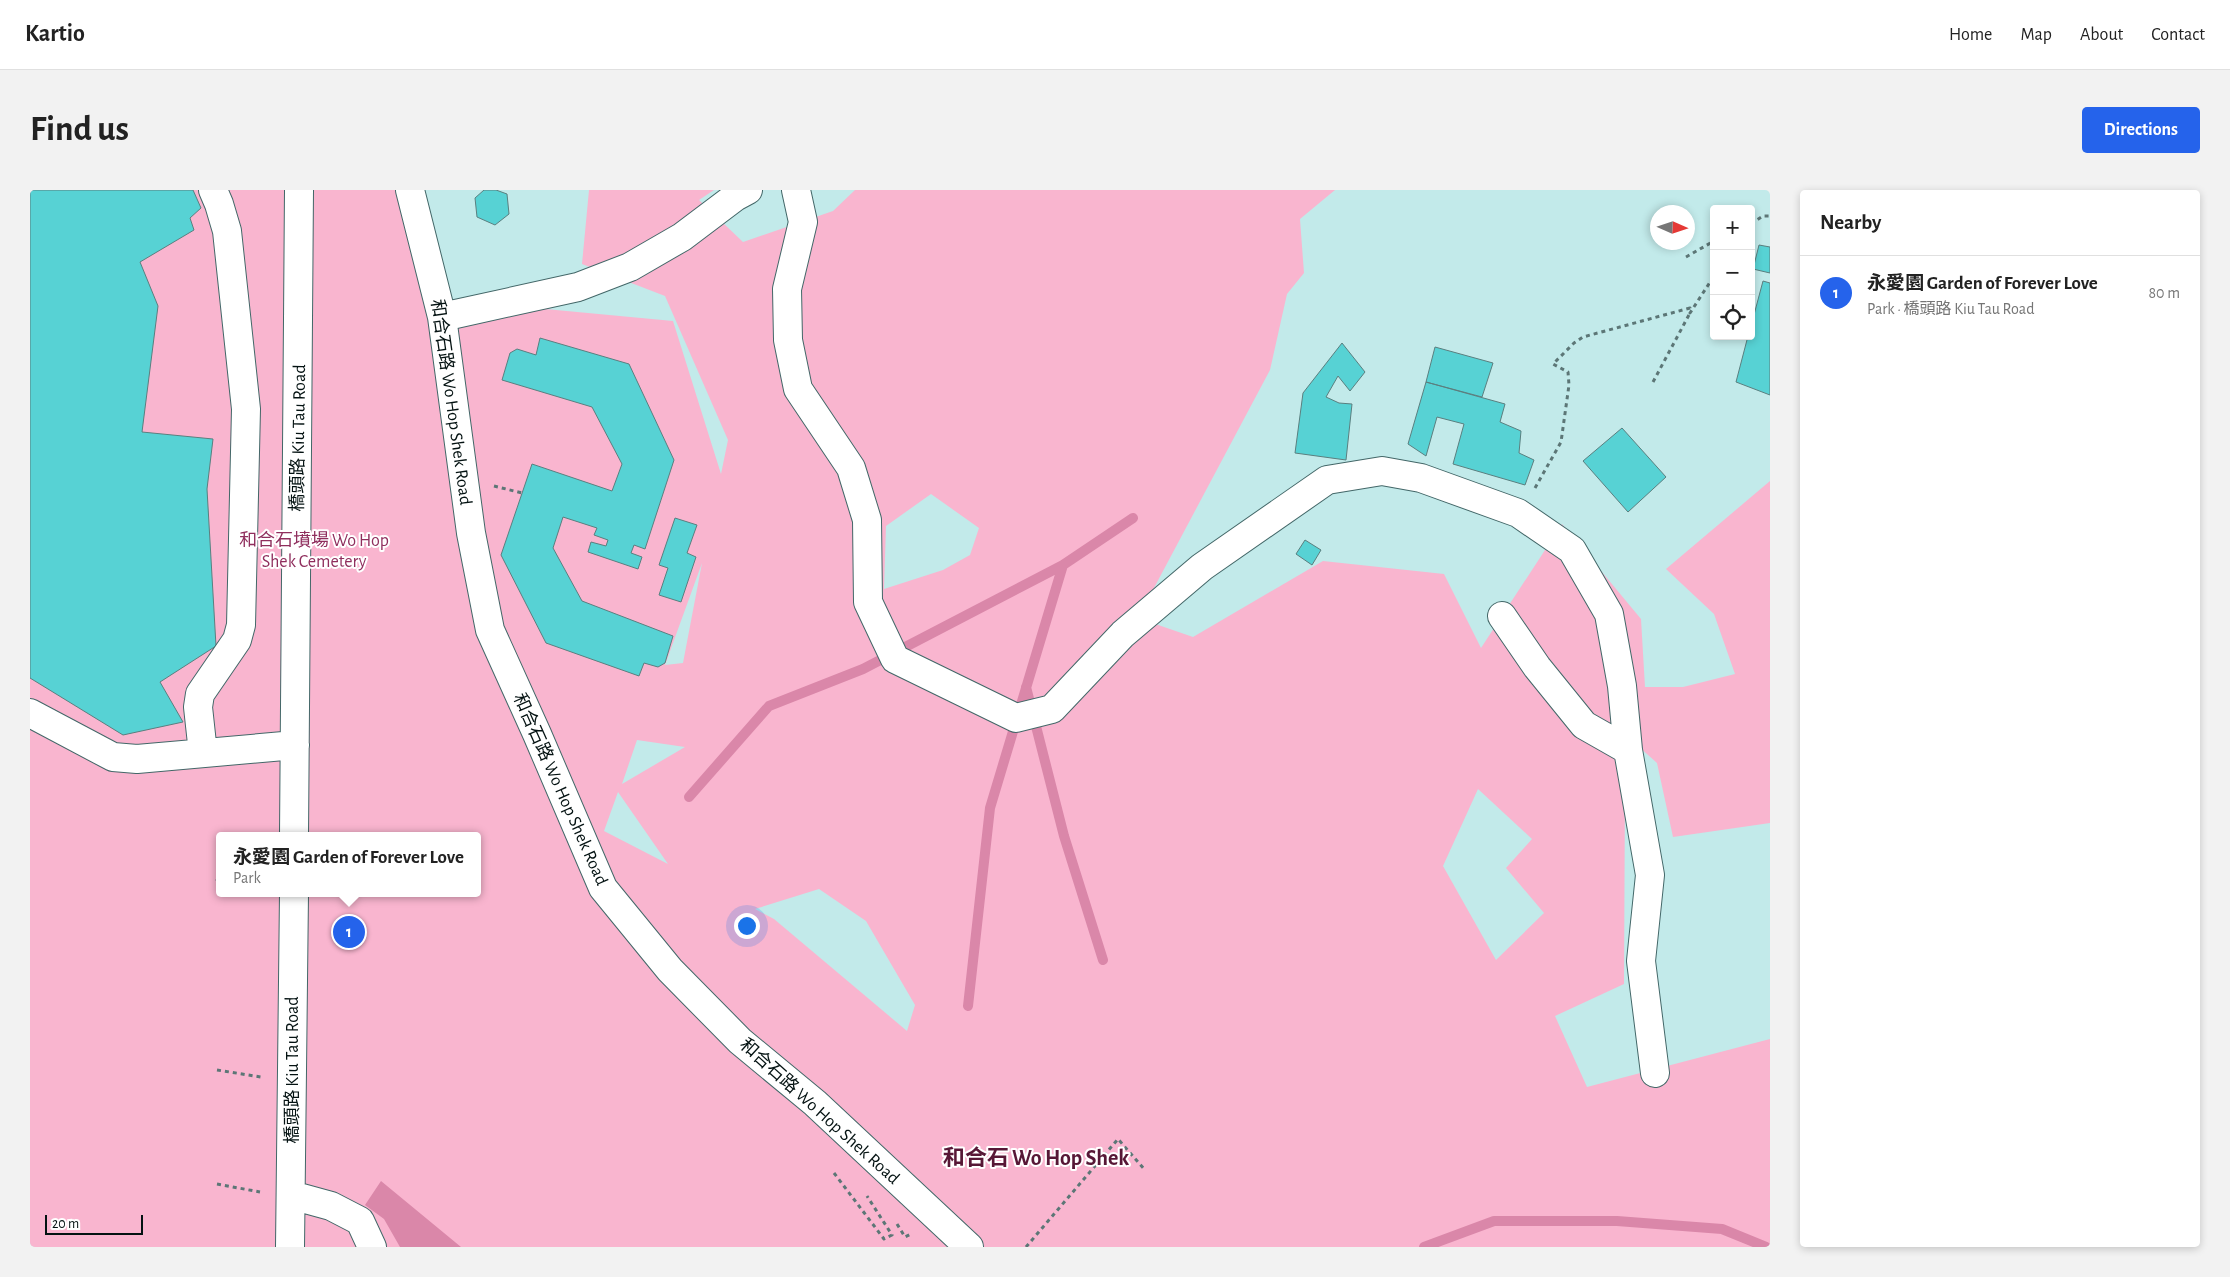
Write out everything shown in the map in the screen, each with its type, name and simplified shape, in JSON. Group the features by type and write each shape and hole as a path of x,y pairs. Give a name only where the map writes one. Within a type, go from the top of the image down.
{"street":[{"path":"203,752 198,707 200,694 237,640 241,625 246,409 227,231 220,204 213,190"},
{"name":"橋頭路 Kiu Tau Road","path":"294,832 299,190"},
{"name":"和合石路 Wo Hop Shek Road","path":"410,190 442,317 471,533 490,630 603,888 670,970 740,1040 815,1103 969,1247"},
{"path":"442,317 578,287 630,267 682,237 735,197 748,190"},
{"path":"796,190 803,222 787,289 788,340 798,389 851,468 867,520 868,602 895,659 1016,718 1052,708 1123,634 1202,567 1327,480 1382,471 1421,478 1518,513 1572,550 1609,614 1622,686 1628,750 1650,875 1641,961 1655,1073"},
{"path":"1502,616 1537,667 1584,725 1628,750"},
{"path":"30,713 113,757 137,759 295,745"},
{"name":"橋頭路 Kiu Tau Road","path":"290,1247 280,1194 294,897"},
{"path":"280,1194 331,1206 360,1221 372,1247"}],"path":[{"path":"1755,221 1762,216 1770,216"},
{"path":"1686,257 1710,243"},
{"path":"1653,382 1690,313 1710,282"},
{"path":"1518,513 1528,500 1561,442 1569,385 1568,372 1553,364 1582,337 1690,308 1690,313"},
{"path":"488,484 522,493"},
{"path":"217,1070 269,1078"},
{"path":"1026,1247 1118,1139 1145,1170"},
{"path":"834,1173 884,1239 892,1234 865,1193"},
{"path":"217,1184 280,1194"},
{"path":"894,1220 905,1237 918,1231"}],"green space":[{"name":"和合石墳場 Wo Hop Shek Cemetery","path":"30,190 395,190 450,300 673,321 721,474 728,440 665,296 582,264 589,190 714,190 699,200 743,242 833,211 855,190 1335,190 1300,219 1304,273 1287,294 1270,370 1138,618 1193,637 1323,561 1444,574 1481,648 1562,524 1641,619 1645,687 1683,687 1735,674 1714,614 1666,569 1770,481 1770,823 1673,837 1657,763 1638,746 1625,782 1624,984 1555,1016 1587,1087 1770,1039 1770,1247 30,1247","holes":["931,494 979,528 970,555 943,570 884,589 886,526","702,563 683,663 665,665","637,740 685,747 622,784","1478,789 1532,839 1506,868 1544,913 1496,960 1443,866","618,792 668,864 604,831","819,889 866,921 915,1005 907,1031 774,919 755,909"]}],"shaded area":[{"path":"381,1181 461,1247 400,1247 384,1219 365,1205"}],"building":[{"path":"30,190 193,190 201,208 190,218 194,230 140,262 158,306 142,432 213,439 207,489 216,646 160,682 183,722 123,735 30,678"},
{"path":"484,190 496,190 507,194 509,214 495,225 477,217 475,198"},
{"path":"1759,245 1770,247 1770,273 1755,269"},
{"path":"1763,281 1770,283 1770,395 1736,382 1747,340 1755,340 1755,311"},
{"path":"540,338 629,364 674,460 645,549 634,545 631,553 642,557 638,569 588,552 591,542 606,546 608,540 594,535 597,528 563,517 553,548 582,601 673,636 665,663 658,667 644,663 639,676 546,643 501,555 532,464 612,491 622,464 592,407 502,380 510,353 517,349 536,355"},
{"path":"1342,343 1365,372 1350,391 1338,376 1326,397 1339,403 1352,404 1346,460 1295,453 1303,393"},
{"path":"1435,347 1493,363 1482,397 1426,382"},
{"path":"1426,382 1505,404 1500,422 1521,431 1519,453 1534,460 1525,485 1453,464 1464,424 1437,417 1426,456 1408,444"},
{"path":"1622,428 1666,477 1628,512 1583,461"},
{"path":"675,518 697,525 687,553 696,557 681,602 659,595 668,568 659,565"},
{"path":"1305,540 1321,550 1312,565 1296,554"}],"waterway":[{"path":"689,797 769,706 863,669 1063,565 1133,518"},
{"path":"968,1006 990,808 1063,565"},
{"path":"1026,687 1064,836 1103,960"},
{"path":"1424,1247 1494,1221 1617,1221 1722,1229 1766,1247"}],"place":[{"name":"永愛園 Garden of Forever Love","path":"349,932"}],"district":[{"name":"和合石 Wo Hop Shek","path":"1036,1157"}]}
